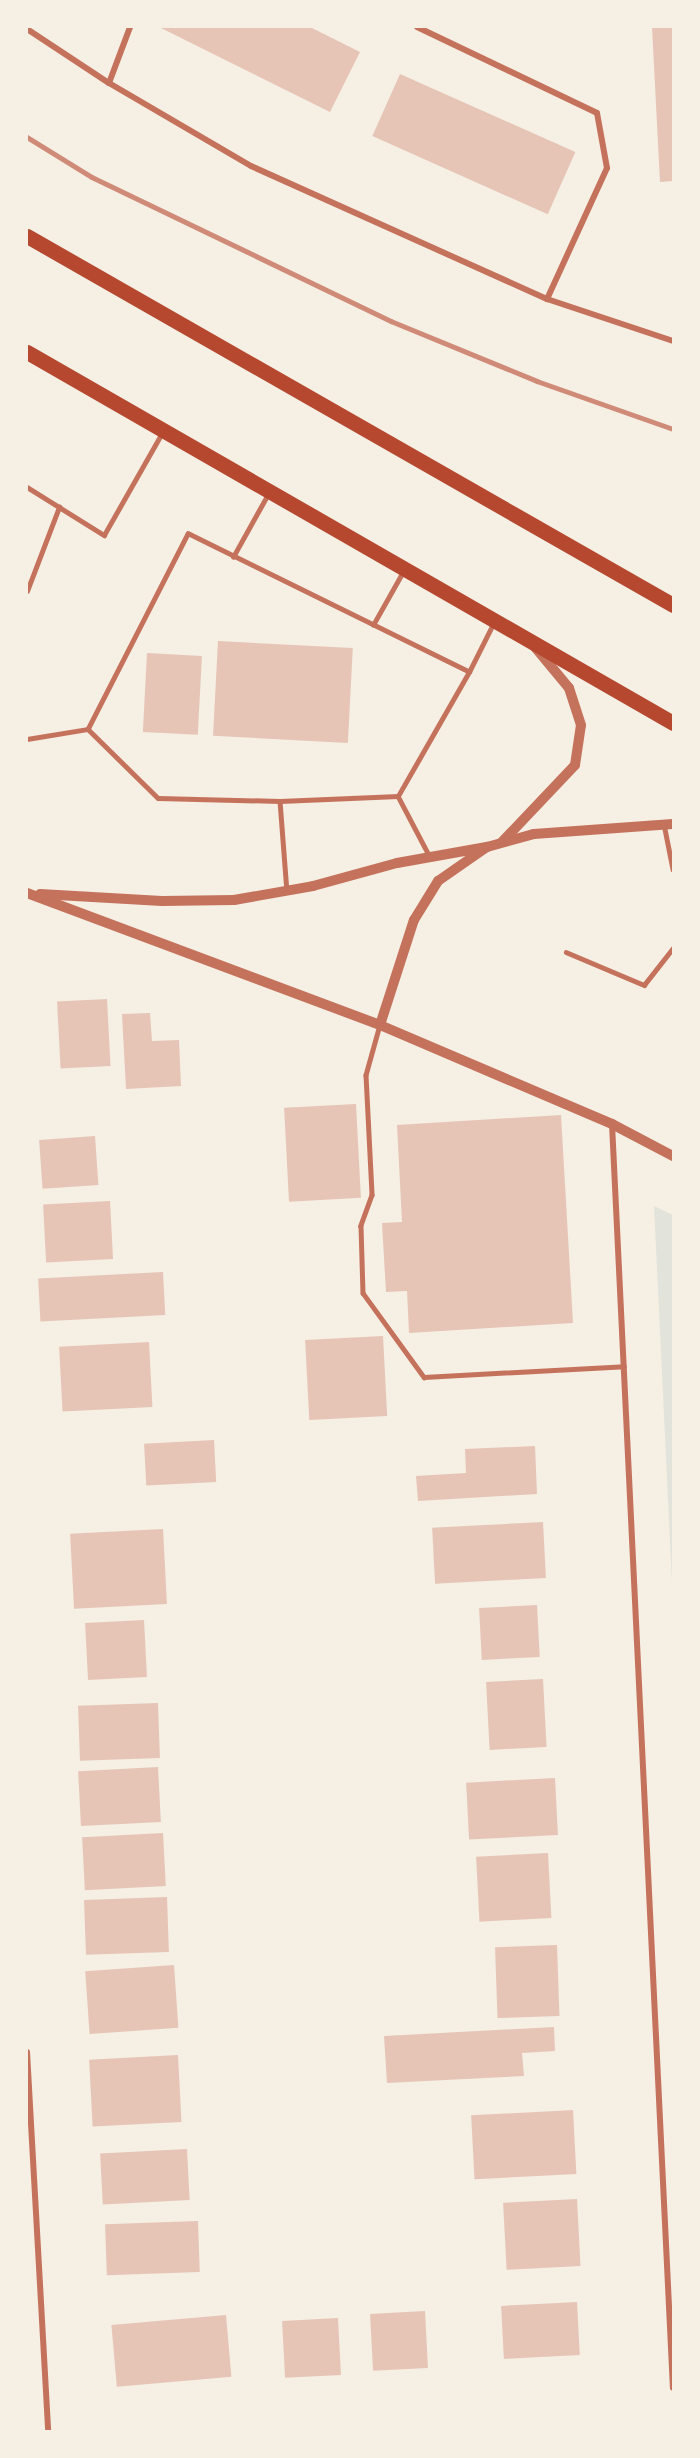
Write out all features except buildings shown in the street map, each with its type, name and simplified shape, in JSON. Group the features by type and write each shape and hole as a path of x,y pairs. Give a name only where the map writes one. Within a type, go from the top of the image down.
{"main road":[{"path":"27,236 673,605"},
{"path":"27,352 673,723"}],"street":[{"path":"109,83 130,27"},
{"path":"417,27 597,113 607,168 547,299"},
{"path":"27,29 109,83 251,166 547,299 673,342"},
{"path":"501,843 575,765 580,725 569,688 531,642"},
{"path":"28,893 162,901 234,900 287,891 430,857 487,847 534,834 669,824"},
{"path":"380,1025 414,920 426,900 438,881 487,847"},
{"path":"28,893 380,1025 612,1124 673,1156"},
{"path":"612,1124 673,2388"},
{"path":"27,2052 48,2431"}],"lane":[{"path":"27,487 104,535 163,430"},
{"path":"233,557 269,491"},
{"path":"27,591 59,507"},
{"path":"88,729 188,534 469,672"},
{"path":"373,625 404,569"},
{"path":"398,796 469,672 495,621"},
{"path":"27,739 88,729"},
{"path":"88,729 158,798 280,801 398,796"},
{"path":"398,796 430,857"},
{"path":"280,801 287,891"},
{"path":"669,824 673,868"},
{"path":"566,952 644,985 673,948"},
{"path":"380,1025 366,1075 372,1195 361,1226 363,1293 424,1377 624,1366"}],"shaded area":[{"path":"654,1206 673,1215 673,1604"}],"railway":[{"path":"27,137 92,177 391,321 537,381 673,429"}]}
